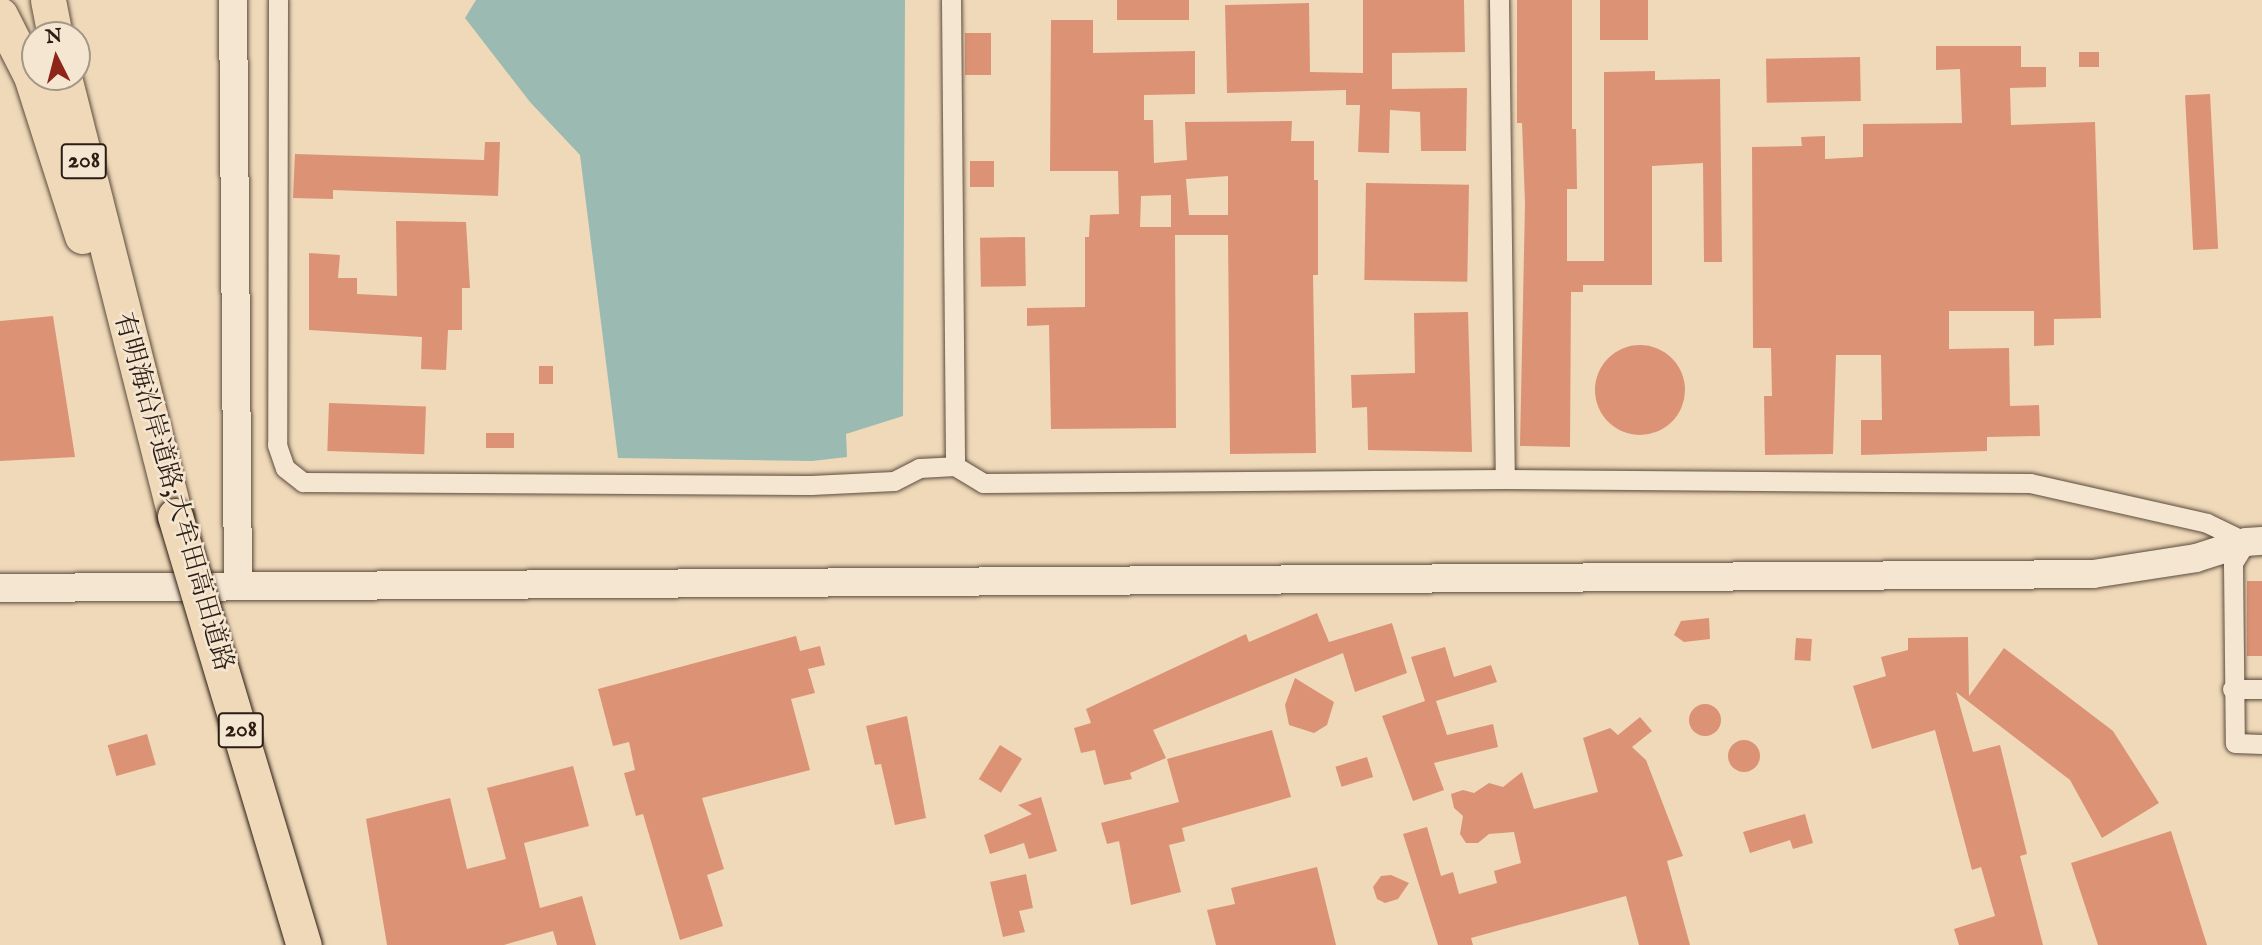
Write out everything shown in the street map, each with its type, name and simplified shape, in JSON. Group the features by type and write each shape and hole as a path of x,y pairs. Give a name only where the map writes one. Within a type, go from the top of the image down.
{"highway":[{"path":"48,0 52,21"},
{"path":"64,0 68,21"},
{"path":"0,15 31,76 58,168 152,434"},
{"name":"有明海沿岸道路;大牟田高田道路","path":"67,91 152,434 304,945"},
{"path":"81,91 105,244"}],"street":[{"path":"233,0 238,586"},
{"path":"278,0 277,445 292,476 316,485 810,485 894,481 919,468 955,466 983,483 1505,479 2030,484 2207,523 2254,542"},
{"path":"951,0 955,466"},
{"path":"1499,0 1505,479"},
{"path":"0,587 2093,574 2196,558 2254,542"},
{"path":"2254,542 2233,563 2232,689 2235,743 2262,744"},
{"path":"2232,689 2262,689"}],"water":[{"path":"476,0 905,0 903,416 846,434 847,457 812,461 618,458 580,155 530,102 465,18"}],"building":[{"path":"1117,0 1189,0 1189,20 1117,20"},
{"path":"1363,0 1464,0 1465,52 1392,53 1392,89 1467,88 1466,151 1421,151 1420,112 1390,110 1389,153 1358,152 1360,105 1346,105 1346,90 1227,93 1225,5 1309,3 1310,72 1363,73"},
{"path":"1517,0 1572,0 1572,129 1576,129 1577,189 1567,189 1567,261 1604,261 1604,72 1655,71 1655,80 1720,79 1722,262 1704,262 1703,163 1652,166 1652,285 1583,285 1583,292 1571,292 1570,447 1520,446 1525,203 1522,123 1517,123"},
{"path":"1600,0 1648,0 1648,40 1600,40"},
{"path":"1051,20 1093,20 1093,53 1195,51 1195,94 1144,95 1144,120 1153,120 1154,163 1187,160 1185,122 1292,121 1291,141 1314,141 1314,180 1318,180 1318,275 1313,275 1316,453 1230,454 1228,235 1175,235 1176,428 1051,429 1049,325 1027,326 1027,308 1085,307 1085,237 1089,237 1090,215 1119,214 1118,171 1050,171","holes":["1228,176 1228,215 1189,215 1186,179","1171,195 1171,227 1140,227 1141,196"]},
{"path":"965,33 991,33 991,75 965,75"},
{"path":"1936,46 2021,46 2021,67 2046,67 2046,87 2010,88 2011,125 2095,122 2101,318 2054,319 2054,345 2034,346 2034,311 1949,311 1949,349 2009,348 2010,406 2039,405 2040,436 1987,437 1987,451 1861,455 1861,420 1882,420 1881,355 1836,355 1833,454 1765,455 1764,396 1772,396 1771,348 1753,348 1752,147 1802,146 1801,137 1825,136 1825,159 1863,157 1863,124 1962,123 1960,69 1936,70"},
{"path":"2079,52 2099,52 2099,67 2079,67"},
{"path":"1860,57 1861,101 1767,103 1766,59"},
{"path":"2210,94 2218,249 2193,250 2185,95"},
{"path":"485,142 500,142 498,196 333,190 333,199 293,198 295,154 484,160"},
{"path":"970,161 994,161 994,187 970,187"},
{"path":"1366,183 1469,185 1467,282 1364,280"},
{"path":"396,221 466,222 470,288 462,288 462,330 448,330 446,370 421,369 422,337 309,330 309,253 340,255 338,278 357,278 357,294 397,296"},
{"path":"1025,237 1026,286 981,287 980,238"},
{"path":"1468,312 1472,452 1368,450 1367,407 1352,408 1351,375 1415,373 1414,313"},
{"path":"53,316 75,457 0,461 0,321"},
{"path":"1640,345 1665,353 1677,365 1685,390 1677,415 1665,427 1640,435 1615,427 1603,415 1595,390 1603,365 1615,353"},
{"path":"539,366 553,366 553,384 539,384"},
{"path":"329,403 426,406 424,454 327,451"},
{"path":"486,433 514,433 514,448 486,448"},
{"path":"2247,581 2262,581 2262,656 2247,656"},
{"path":"1317,613 1329,642 1392,623 1407,673 1355,692 1343,653 1153,730 1166,758 1130,773 1132,779 1104,785 1095,750 1081,753 1074,728 1091,723 1086,709 1246,634 1249,642"},
{"path":"1709,618 1710,639 1684,642 1674,635 1681,621"},
{"path":"796,636 800,651 820,646 825,665 808,669 815,693 791,699 810,770 702,798 724,869 707,875 723,926 680,940 643,814 636,816 624,773 635,770 629,742 613,746 598,689"},
{"path":"1968,637 1969,696 2004,648 2113,731 2159,803 2102,838 2070,780 1956,692 1973,752 2000,745 2027,854 2020,856 2043,945 1959,945 1954,929 1995,916 1981,867 1972,870 1935,730 1872,749 1853,686 1886,676 1881,657 1908,650 1908,638"},
{"path":"1796,638 1812,639 1810,661 1794,660"},
{"path":"1445,647 1454,677 1491,665 1497,682 1436,701 1447,735 1493,724 1498,747 1434,763 1444,790 1413,801 1382,716 1425,701 1411,657"},
{"path":"1295,678 1334,702 1327,725 1314,733 1289,725 1285,705"},
{"path":"1705,704 1716,709 1721,720 1716,731 1705,736 1694,731 1689,720 1694,709"},
{"path":"907,716 926,818 895,825 881,764 875,765 866,726"},
{"path":"1640,717 1652,731 1632,747 1646,760 1683,856 1667,861 1690,945 1639,945 1626,896 1471,938 1473,945 1438,945 1403,834 1427,827 1441,876 1453,872 1459,894 1497,883 1494,871 1521,863 1514,832 1489,834 1478,843 1466,843 1460,834 1463,816 1454,808 1451,794 1463,790 1474,793 1489,783 1503,787 1522,772 1534,809 1598,792 1583,738 1610,728 1618,735"},
{"path":"1272,730 1291,797 1182,828 1185,841 1169,845 1181,892 1131,905 1119,841 1107,844 1101,823 1179,802 1167,759"},
{"path":"147,734 156,765 116,776 108,745"},
{"path":"1744,740 1756,744 1760,756 1756,768 1744,772 1732,768 1728,756 1732,744"},
{"path":"1000,745 1022,759 1001,793 979,779"},
{"path":"1367,757 1373,777 1342,787 1335,767"},
{"path":"573,766 589,826 524,843 540,908 582,896 596,945 557,945 553,931 504,945 387,945 366,819 450,798 467,869 506,859 487,788"},
{"path":"1041,797 1057,851 1029,859 1024,843 990,854 984,835 1032,814 1018,805"},
{"path":"1805,814 1813,843 1793,849 1790,840 1750,853 1743,832"},
{"path":"2171,831 2207,945 2098,945 2071,863"},
{"path":"1317,867 1336,945 1216,945 1207,910 1235,904 1231,888"},
{"path":"1026,874 1033,908 1019,911 1025,932 1003,937 990,882"},
{"path":"1391,875 1409,883 1398,899 1385,903 1377,899 1373,887 1381,876"}]}
